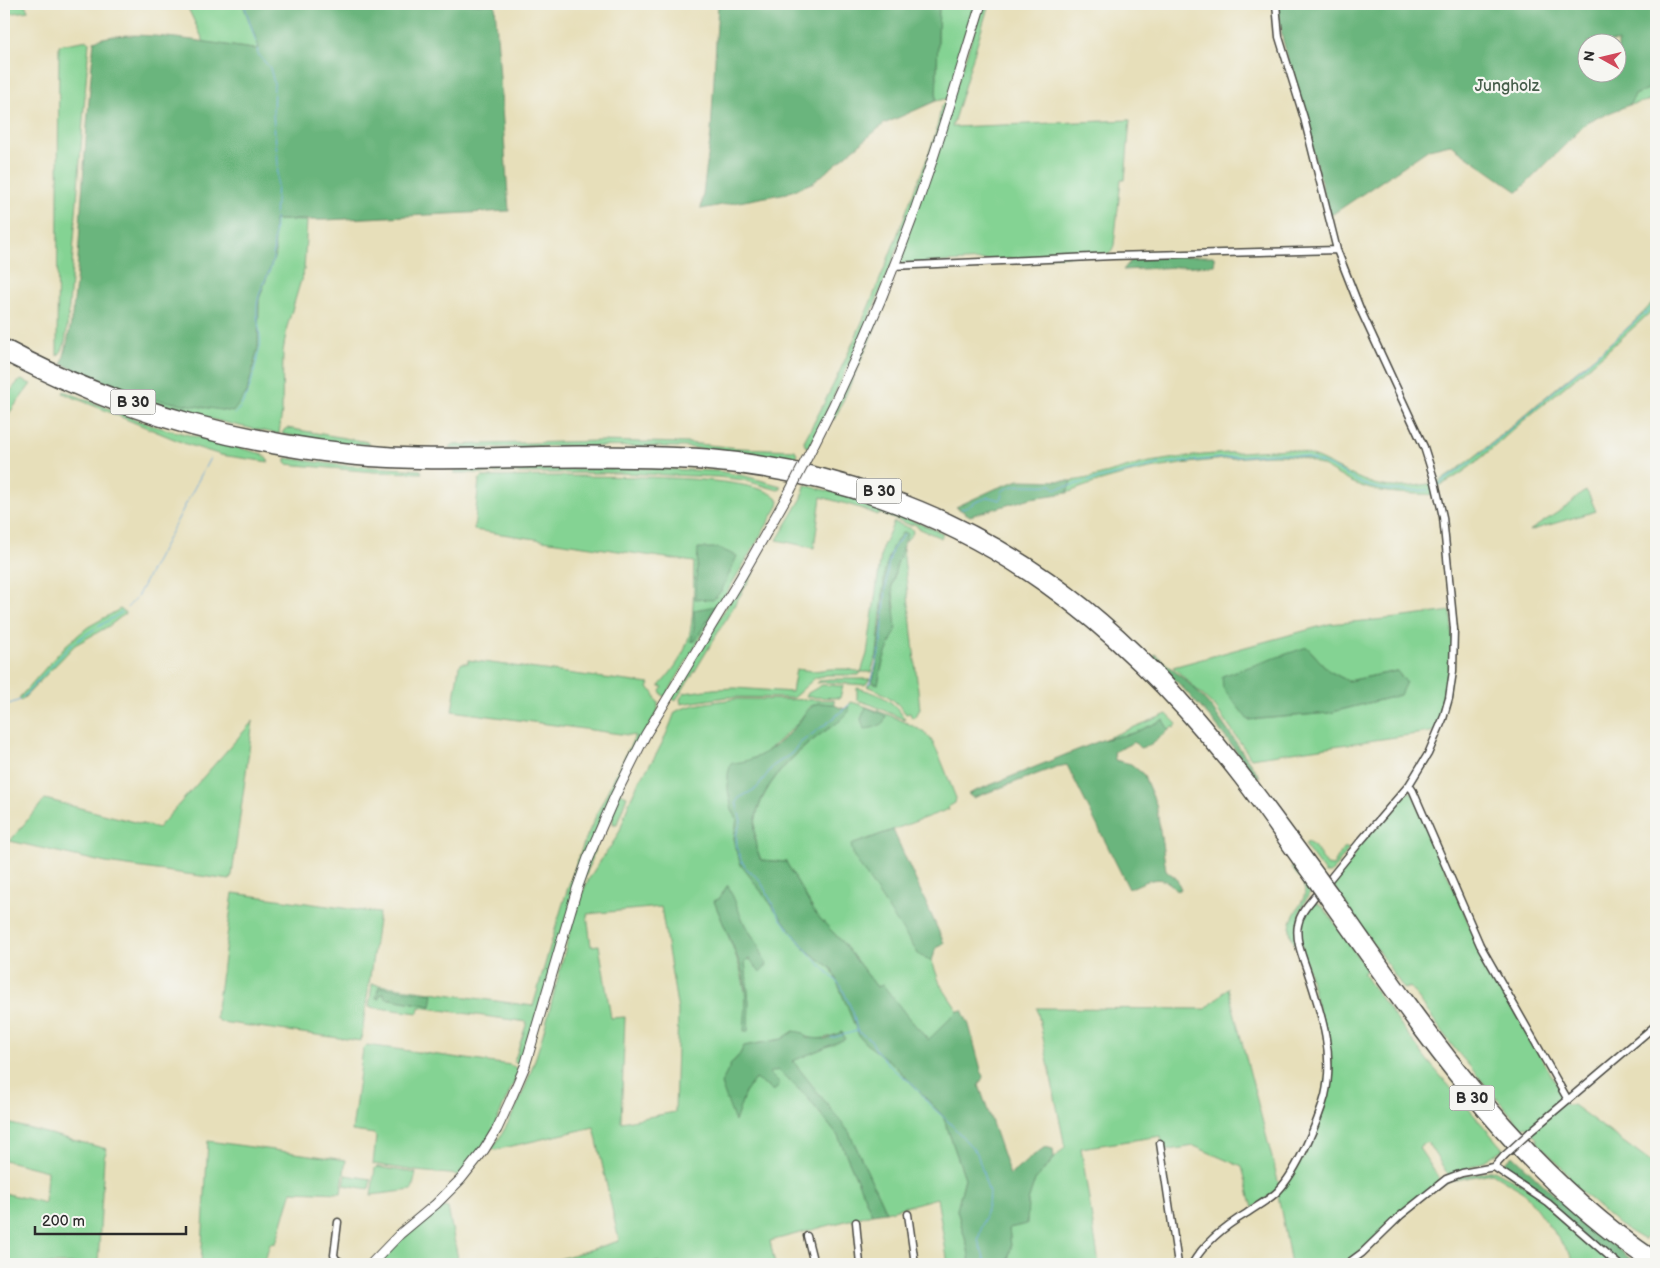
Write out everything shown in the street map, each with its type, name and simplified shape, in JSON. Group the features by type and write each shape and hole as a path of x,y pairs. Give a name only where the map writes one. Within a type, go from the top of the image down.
{"highway":[{"name":"B 30","path":"4,345 60,372 128,400 269,442"},
{"name":"B 30","path":"4,355 126,409 168,422 288,446 322,446 394,453 440,454 576,452 705,455 762,462 842,479 917,506 967,529 1013,554 1085,605 1118,633 1154,668 1206,724 1246,774 1321,879 1331,898 1452,1075 1553,1186 1614,1238 1651,1264"},
{"name":"B 30","path":"1331,898 1458,1067 1512,1132 1563,1183 1619,1231 1656,1258"}],"street":[{"path":"371,1264 400,1234 436,1204 472,1166 497,1128 525,1066 577,889 597,836 615,796 646,734 741,577 790,491 858,350 893,266 930,168 981,4"},
{"path":"1276,4 1279,37 1304,118 1337,250 1361,311 1424,447 1435,482 1443,517 1454,629 1453,671 1449,698 1443,719 1428,754 1409,786 1321,879"},
{"path":"893,266 1113,256 1337,250"},
{"path":"1409,786 1413,790 1480,945 1568,1100"},
{"path":"1192,1264 1199,1253 1220,1231 1278,1191 1289,1177 1306,1145 1320,1112 1328,1083 1329,1054 1327,1040 1297,933 1301,914 1315,896"},
{"path":"1347,1264 1446,1179 1462,1173 1494,1167 1530,1132 1656,1025"},
{"path":"1160,1143 1178,1264"},
{"path":"1494,1167 1548,1203 1618,1264"},
{"path":"908,1214 915,1264"},
{"path":"338,1222 334,1255 336,1259 344,1264"},
{"path":"856,1222 860,1264"},
{"path":"807,1236 814,1264"}],"green space":[{"path":"5,4 25,4 28,11 7,14"},
{"path":"186,4 243,4 259,48 253,49 204,42"},
{"path":"243,4 495,4 509,211 325,220 274,220 275,255 259,299 258,347 247,392 233,412 133,396 62,364 67,345 76,287 94,41 127,35 194,40 253,49 259,48"},
{"path":"718,4 939,4 936,101 884,124 814,182 787,193 701,209 711,133"},
{"path":"939,4 976,4 976,9 950,98 936,101"},
{"path":"983,4 989,4 952,127 1130,120 1125,180 1121,180 1114,245 1109,254 904,264 899,262"},
{"name":"Jungholz","path":"1278,4 1656,4 1656,88 1650,88 1635,95 1629,105 1589,121 1518,192 1450,144 1429,149 1330,216 1282,37"},
{"path":"88,40 68,319 63,349 57,356 59,45"},
{"path":"1650,88 1656,88 1656,99 1629,105 1635,95"},
{"path":"943,104 948,106 891,266 858,344 811,445 805,446 804,441 848,354 886,265 928,156"},
{"path":"273,220 307,221 304,270 287,327 283,352 282,411 279,434 205,418 133,396 247,392 258,347 259,299 275,255"},
{"path":"1213,256 1215,259 1214,265 1123,270 1134,257"},
{"path":"884,297 888,299 835,419 833,419 831,417"},
{"path":"1656,299 1656,307 1607,351 1473,465 1439,486 1437,483 1497,439 1620,335"},
{"path":"21,380 31,384 4,420 4,399"},
{"path":"64,391 154,426 263,454 269,462 221,455 186,444 63,393"},
{"path":"287,428 368,442 369,445 333,443 282,434"},
{"path":"599,441 688,443 739,448 795,450 797,454 794,458 785,460 687,447 563,446 451,449 449,447 451,445"},
{"path":"1288,449 1311,455 1374,484 1401,487 1428,484 1433,486 1437,495 1370,489 1353,483 1307,459 1275,455 1213,460 1150,469 1129,473 1067,493 1071,481 1150,462 1202,455"},
{"path":"286,458 339,465 421,470 422,473 374,472 286,464"},
{"path":"632,468 717,471 745,476 781,486 781,489 778,490 743,480 718,477 617,473 453,472 455,470"},
{"path":"482,477 679,478 745,485 767,492 779,501 778,506 666,696 663,696 660,691 663,687 659,686 679,660 690,634 694,562 474,530 479,480","holes":["715,606 695,641 691,641 694,627"]},
{"path":"1019,480 1071,481 1067,493 1031,498 970,516 956,507 997,488"},
{"path":"805,485 856,498 943,533 941,538 918,528 914,524 910,525 879,513 878,515 821,497 814,548 777,540 802,498"},
{"path":"1586,491 1596,511 1529,531 1570,504"},
{"path":"894,522 912,529 913,533 904,543 907,534 902,533 892,548 885,570 877,655 871,672 861,672 867,654 882,548"},
{"path":"902,533 907,534 892,586 896,629 883,661 878,684 872,682 882,619 885,570 892,548"},
{"path":"698,548 718,548 737,556 722,590 713,600 695,599"},
{"path":"903,548 920,709 916,716 912,718 910,713 906,714 889,697 867,686 872,682 878,684 895,607 892,586"},
{"path":"751,567 753,574 675,701 671,697"},
{"path":"716,606 695,641 691,641 694,627 694,610"},
{"path":"120,609 126,613 109,626 75,645 21,701 19,698 66,645 88,627"},
{"path":"1451,611 1453,653 1448,692 1437,731 1251,758 1216,708 1173,667 1329,624","holes":["1307,647 1329,671 1348,681 1397,671 1400,695 1329,713 1248,720"]},
{"path":"1307,647 1329,671 1348,681 1397,671 1406,682 1400,695 1329,713 1248,720 1223,688 1222,676"},
{"path":"1155,654 1194,688 1212,708 1260,777 1255,776 1212,720 1153,659"},
{"path":"468,660 650,684 648,688 654,693 658,702 658,710 614,791 524,1062 520,1064 514,1062 527,1022 419,1007 418,1013 369,1007 372,984 533,1006 576,863 608,790 635,736 452,711 459,666 462,663 468,663","holes":["379,987 431,1006 385,998 384,994 380,994"]},
{"path":"796,669 813,671 847,669 861,672 859,675 827,675 815,678 793,698 727,697 681,704 680,699 684,693 713,689 735,688 792,692"},
{"path":"870,679 865,685 817,683 821,680"},
{"path":"822,685 843,686 840,698 806,697 808,693"},
{"path":"857,688 872,692 891,702 905,720 857,700"},
{"path":"735,699 834,700 835,704 818,703 809,707 797,724 764,754 743,762 732,810 737,819 734,838 758,887 805,949 832,969 859,1036 865,1043 892,1063 943,1116 965,1178 957,1210 968,1249 970,1264 948,1264 937,1198 886,1212 849,1132 792,1061 845,1039 842,1032 818,1039 800,1035 794,1031 782,1039 744,1046 731,1064 735,1121 745,1092 755,1079 778,1069 807,1097 838,1136 872,1214 770,1241 775,1264 660,1264 659,1262 642,1264 543,1264 619,1241 594,1127 495,1150 492,1149 510,1119 525,1088 584,889 619,833 634,790 660,748 675,712 696,705","holes":["727,886 745,925 757,943 750,958 745,961 749,1003 746,1003 745,990 734,951 714,901 719,899","661,907 678,1011 675,1112 621,1122 625,1017 611,1018 599,945 591,946 587,914"]},
{"path":"851,702 904,722 929,737 940,757 956,798 955,803 948,807 949,809 852,845 919,955 932,961 940,984 958,1011 929,1041 908,1017 877,987 843,943 815,913 786,862 761,860 756,841 755,823 759,806 777,775 803,749 842,718 849,710 848,707"},
{"path":"818,703 835,704 845,709 848,707 850,710 843,718 789,761 766,790 759,806 755,824 755,842 761,860 786,862 815,913 843,943 877,987 883,985 928,1040 958,1011 962,1010 969,1025 983,1077 979,1085 1010,1175 1045,1147 1053,1149 1054,1158 1035,1180 1028,1201 1027,1224 1009,1228 1011,1247 1007,1264 970,1264 968,1249 957,1210 965,1178 943,1116 892,1063 865,1043 859,1036 832,969 805,949 741,865 735,848 734,838 737,819 732,810 728,790 728,774 731,763 759,756 775,746 797,725 808,710"},
{"path":"866,707 886,716 883,723 864,729 861,719"},
{"path":"1167,714 1177,724 1174,728 1172,727 1169,730 1163,720 1134,733 1102,740"},
{"path":"1163,720 1169,730 1150,745 1140,748 1134,742 1114,752 1115,760 1131,764 1143,774 1156,804 1166,870 1176,878 1181,889 1177,891 1172,885 1161,880 1149,881 1129,889 1067,765 1056,767 973,798 968,794 1102,740 1134,733"},
{"path":"253,721 230,880 106,863 10,841 45,799 158,828"},
{"path":"618,792 627,796 617,824 613,824 612,806"},
{"path":"1405,792 1412,792 1481,952 1563,1095 1563,1102 1566,1105 1573,1105 1656,1166 1656,1229 1654,1228 1644,1240 1619,1225 1567,1179 1569,1175 1537,1142 1537,1139 1526,1126 1522,1128 1454,1048 1410,987 1404,989 1331,882"},
{"path":"893,830 944,943 936,948 932,961 919,955 854,857 851,845"},
{"path":"1307,842 1314,846 1327,865 1333,866 1344,847 1349,849 1331,873 1325,873 1305,846"},
{"path":"1294,865 1311,890 1300,912 1295,944 1290,927 1305,893 1302,882 1291,867"},
{"path":"728,885 745,925 757,943 767,965 760,973 750,959 745,961 749,1003 748,1031 744,1031 746,996 743,975 714,901 719,899"},
{"path":"233,893 379,913 361,1041 221,1022 216,1018"},
{"path":"1314,902 1324,908 1367,970 1363,973 1368,981 1427,1060 1503,1149 1481,1163 1449,1176 1427,1142 1419,1148 1439,1178 1438,1184 1369,1245 1343,1262 1343,1264 1291,1264 1277,1190 1253,1208 1242,1167 1194,1146 1163,1151 1161,1136 1081,1148 1099,1264 1007,1264 1011,1247 1009,1228 1026,1224 1028,1201 1035,1180 1065,1147 1037,1008 1206,1009 1228,988 1278,1181 1283,1186 1314,1132 1331,1060 1300,939 1300,920"},
{"path":"379,987 433,994 431,1006 385,998 384,994 380,995 379,999 376,998"},
{"path":"794,1031 804,1033 806,1038 826,1039 842,1032 845,1039 793,1061 849,1132 886,1212 872,1214 838,1136 807,1097 778,1070 769,1073 780,1084 774,1091 755,1079 745,1092 735,1122 721,1084 731,1064 744,1046 782,1039"},
{"path":"367,1045 505,1064 515,1067 519,1071 489,1138 460,1175 416,1171 373,1164 376,1137 374,1134 352,1131 363,1049"},
{"path":"4,1122 107,1149 104,1158 98,1264 4,1264 4,1193 45,1203 47,1171 4,1160"},
{"path":"208,1141 346,1160 341,1193 292,1191 276,1243 270,1244 264,1264 201,1264"},
{"path":"1513,1155 1571,1211 1637,1264 1618,1264 1609,1261 1538,1193 1507,1173 1501,1166"},
{"path":"375,1168 416,1173 412,1190 371,1195"},
{"path":"1494,1170 1538,1193 1609,1261 1618,1264 1577,1264 1524,1192 1492,1173 1451,1181 1437,1188 1454,1178"},
{"path":"346,1175 371,1179 369,1189 344,1185"},
{"path":"439,1206 448,1208 459,1264 376,1264 406,1233"}],"waterway":[{"path":"235,414 248,391 260,347 257,306 259,295 273,259 278,163 273,115 274,83 270,68 258,54 244,4"},
{"path":"1439,484 1474,460 1656,304"},
{"path":"961,509 988,497 1000,500 1003,496 1001,492 1012,487 1051,485 1056,489 1159,464 1274,453 1291,454 1316,460 1371,487 1412,491 1428,490"},
{"path":"127,608 137,597 210,458"},
{"path":"868,685 872,679 881,645 888,565 892,550 904,534"},
{"path":"9,704 20,700 70,646 122,612"},
{"path":"850,704 800,743 791,754 773,766 757,788 739,798 736,802 741,821 736,835 741,860 746,868 760,880 780,918 809,953 841,986 853,1012 857,1031"},
{"path":"831,1038 857,1031 871,1040 876,1050 894,1070 913,1084 930,1105 949,1122 977,1153 989,1193 988,1205 978,1240 986,1264"}]}
